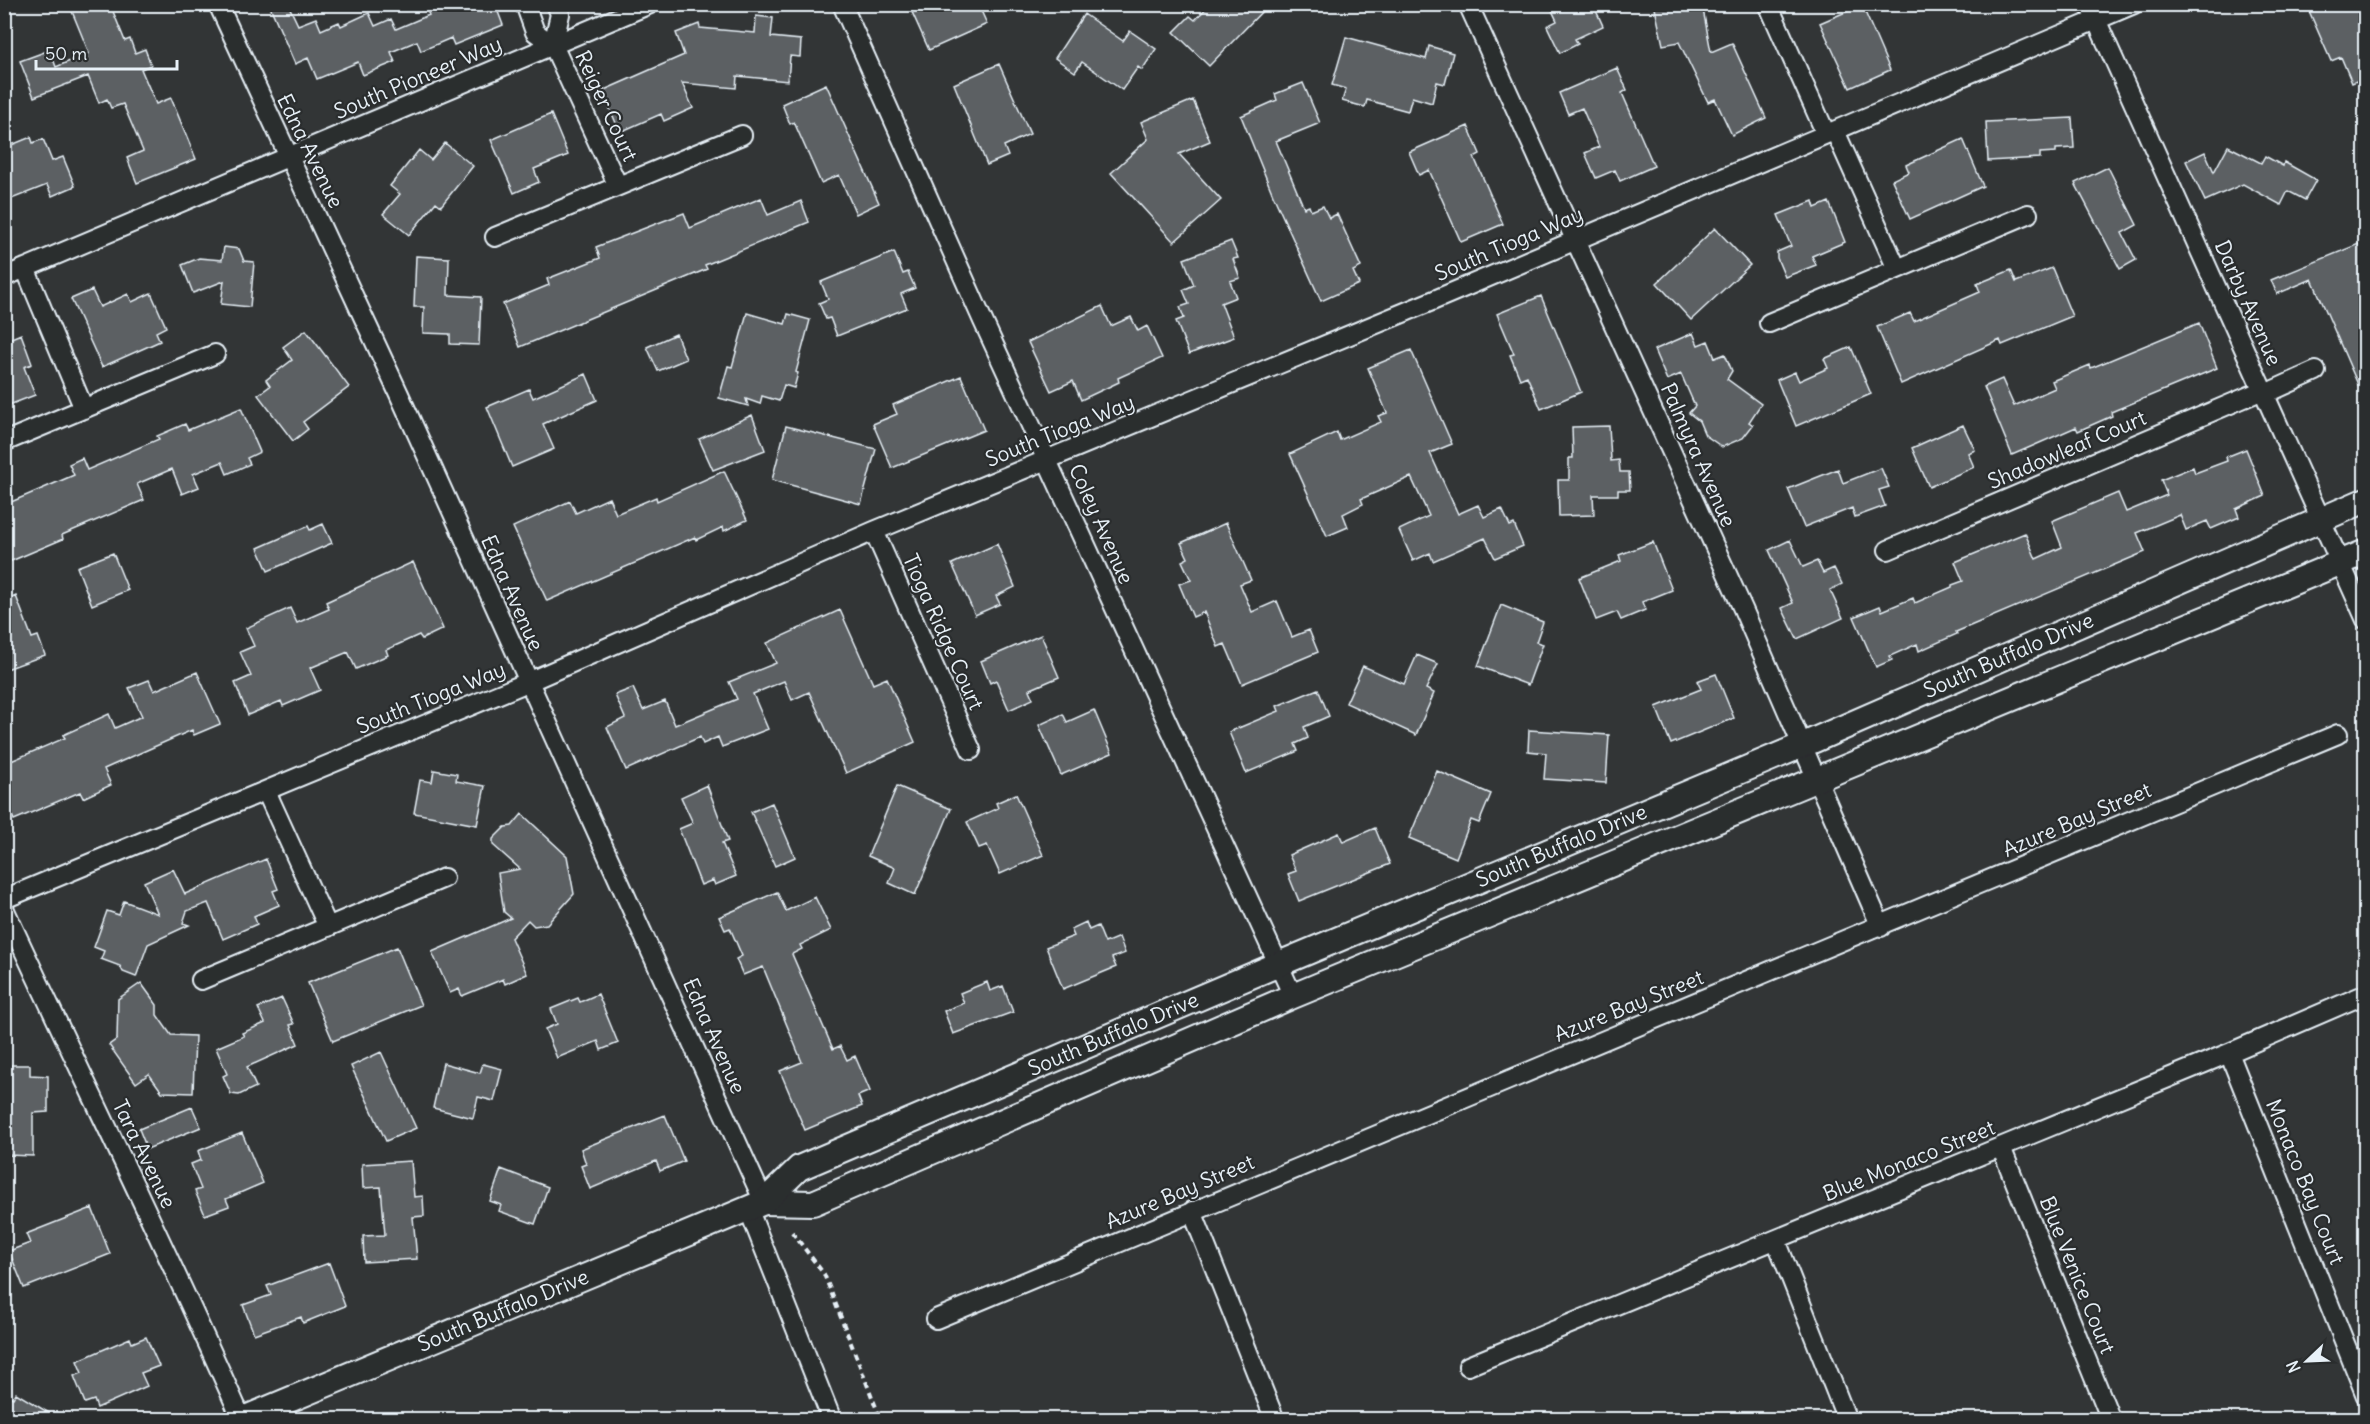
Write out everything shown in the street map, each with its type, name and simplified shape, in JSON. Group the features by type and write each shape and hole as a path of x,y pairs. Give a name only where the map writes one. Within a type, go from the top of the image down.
{"main road":[{"name":"South Buffalo Drive","path":"241,1419 756,1205 799,1168 1278,964 1803,745 2366,500"},
{"name":"South Buffalo Drive","path":"756,1205 813,1203 1293,996 2366,552"}],"street":[{"name":"Edna Avenue","path":"218,4 399,394 528,682 756,1205 832,1419"},
{"path":"525,4 535,32 553,45 560,14 556,4"},
{"name":"South Pioneer Way","path":"4,277 650,4"},
{"name":"Coley Avenue","path":"842,4 1293,996"},
{"name":"Palmyra Avenue","path":"1468,4 1803,745 1881,927"},
{"path":"1768,4 1897,269"},
{"name":"South Tioga Way","path":"4,899 528,682 874,531 1830,133 2092,13 2134,4"},
{"name":"Darby Avenue","path":"2092,13 2366,620"},
{"name":"Reiger Court","path":"553,45 618,186"},
{"name":"Reiger Court","path":"495,237 742,135"},
{"path":"1769,323 2028,214"},
{"path":"25,268 84,409"},
{"path":"4,442 215,354"},
{"name":"Shadowleaf Court","path":"1888,550 2316,372"},
{"name":"Tioga Ridge Court","path":"874,531 971,750"},
{"name":"Azure Bay Street","path":"936,1319 1881,927 2338,734"},
{"path":"266,791 328,927"},
{"path":"201,980 444,878"},
{"name":"Tara Avenue","path":"4,908 99,1114 174,1268 241,1419"},
{"name":"Blue Monaco Street","path":"1468,1366 2229,1053 2366,994"},
{"name":"Monaco Bay Court","path":"2229,1053 2366,1396"},
{"name":"Blue Venice Court","path":"2001,1147 2111,1419"},
{"path":"1192,1211 1275,1419"},
{"path":"1776,1240 1847,1419"}],"path":[{"path":"792,1232 824,1274 881,1419"}],"building":[{"path":"69,4 110,4 125,41 130,39 135,53 145,49 151,65 141,69 156,104 171,98 196,159 137,183 127,158 143,151 123,104 111,108 107,99 99,103 88,76 34,97 20,61 50,50 56,67 89,53"},
{"path":"269,4 288,4 298,25 316,18 321,30 339,22 341,26 369,13 375,26 391,19 396,29 429,15 424,4 495,4 503,25 454,45 451,38 421,51 417,41 391,52 395,62 363,75 358,62 317,79 308,58 295,64"},
{"path":"929,4 978,4 987,24 929,50 912,12"},
{"path":"1210,4 1269,4 1209,66 1174,32 1190,16 1195,20"},
{"path":"1549,4 1593,4 1603,26 1575,39 1578,44 1560,53 1547,26 1557,21"},
{"path":"1654,4 1702,4 1711,52 1732,43 1766,118 1732,135 1715,99 1708,102 1679,42 1663,45"},
{"path":"2306,4 2366,4 2366,77 2352,83 2341,57 2331,61"},
{"path":"1862,5 1890,70 1850,88 1820,23"},
{"path":"1084,14 1123,41 1130,31 1156,49 1142,70 1138,67 1122,90 1082,62 1075,72 1055,58"},
{"path":"756,16 773,18 771,37 801,40 800,57 790,56 788,81 737,76 736,88 682,83 693,108 664,121 661,114 620,132 602,91 684,55 676,33 699,24 700,28 755,33"},
{"path":"1346,37 1426,59 1429,46 1453,53 1445,84 1437,82 1432,103 1412,97 1408,111 1367,100 1365,107 1342,101 1346,89 1332,85"},
{"path":"999,64 1030,134 1004,146 1008,156 987,165 954,84"},
{"path":"1617,68 1627,90 1622,93 1654,166 1620,181 1615,170 1596,178 1585,153 1599,147 1582,108 1568,114 1559,93"},
{"path":"1303,83 1320,123 1276,141 1304,208 1309,206 1311,211 1323,206 1329,218 1337,214 1361,267 1353,271 1359,284 1321,301 1273,195 1241,116 1277,100 1275,94"},
{"path":"826,84 879,203 856,214 839,175 821,183 794,122 790,124 782,104"},
{"path":"1193,100 1210,141 1179,154 1221,200 1174,242 1111,173 1148,139 1141,122"},
{"path":"551,114 568,155 534,169 539,182 514,193 491,140"},
{"path":"2072,118 2074,148 2040,153 2040,158 1988,161 1986,122"},
{"path":"1468,126 1480,154 1474,157 1503,224 1461,242 1429,170 1419,175 1409,152"},
{"path":"31,137 33,143 43,139 52,161 63,157 75,186 52,196 47,185 4,202 4,148"},
{"path":"1963,139 1983,186 1910,219 1892,180 1909,172 1906,165"},
{"path":"445,143 473,166 441,206 436,202 409,235 383,214 400,194 390,186 419,150 431,160"},
{"path":"2228,146 2261,163 2265,156 2283,166 2284,162 2316,180 2305,200 2288,191 2281,205 2243,184 2205,201 2186,161 2205,152 2214,172"},
{"path":"2108,167 2137,225 2122,233 2136,260 2120,269 2075,183"},
{"path":"761,198 768,215 801,201 809,222 705,265 707,269 520,347 503,304 549,285 547,279 600,258 596,247 684,213 690,228"},
{"path":"1813,201 1815,208 1829,202 1845,242 1812,256 1816,265 1785,277 1777,258 1777,252 1791,246 1778,215"},
{"path":"1715,228 1750,265 1691,320 1657,283"},
{"path":"1231,241 1238,258 1233,259 1240,278 1230,281 1236,297 1221,303 1234,337 1189,354 1176,321 1184,318 1180,307 1189,304 1183,290 1194,285 1184,259"},
{"path":"2366,241 2366,403 2312,279 2277,294 2271,280"},
{"path":"224,247 239,249 244,261 254,262 250,307 221,304 224,281 193,293 182,265 199,258 222,260"},
{"path":"894,252 903,274 908,272 915,288 901,294 907,308 837,336 830,318 826,319 819,303 828,299 821,282"},
{"path":"416,256 449,258 448,295 481,297 479,345 450,344 450,334 423,333 424,307 414,307"},
{"path":"2052,268 2072,316 2002,345 2000,340 1901,384 1877,327 1910,313 1914,321 1980,292 1977,284 2011,270 2016,282"},
{"path":"92,290 100,307 128,294 132,302 151,293 166,327 156,332 160,341 102,367 71,299"},
{"path":"1541,296 1581,392 1541,409 1527,376 1520,379 1510,355 1514,354 1497,314"},
{"path":"1102,306 1111,326 1131,317 1138,331 1147,326 1162,358 1118,378 1119,382 1081,400 1073,381 1051,391 1028,342"},
{"path":"747,313 785,324 788,314 810,320 794,388 784,385 779,401 762,396 760,404 746,399 748,406 719,398 728,366 732,367"},
{"path":"2199,323 2217,368 2111,412 2112,416 2078,431 2076,427 2012,455 1984,387 2002,379 2014,406 2055,388 2052,381 2090,365 2091,368"},
{"path":"306,330 349,387 303,422 308,429 293,441 258,395 270,386 266,380 292,360 283,347"},
{"path":"1693,333 1698,345 1708,341 1715,358 1725,354 1732,371 1727,379 1761,404 1749,422 1753,425 1743,438 1722,447 1705,435 1699,421 1689,413 1695,406 1681,374 1667,380 1654,350"},
{"path":"21,334 32,364 24,367 35,395 4,407 4,341"},
{"path":"676,334 686,359 658,371 647,347"},
{"path":"1851,347 1871,394 1796,426 1777,380 1795,372 1799,381 1828,368 1824,359"},
{"path":"1411,350 1452,444 1430,453 1458,514 1478,505 1484,517 1502,509 1510,526 1514,524 1523,546 1495,558 1485,538 1433,561 1430,553 1413,561 1399,530 1429,516 1411,477 1361,499 1363,504 1343,514 1348,527 1327,536 1290,454 1337,432 1340,440 1381,422 1378,416 1387,413 1368,368"},
{"path":"586,374 597,400 543,424 554,449 512,467 487,407 529,389 533,398"},
{"path":"961,376 984,430 892,468 873,424 897,414 893,405"},
{"path":"241,408 260,452 247,458 250,464 227,474 222,462 193,474 199,487 182,494 172,469 137,484 144,500 62,535 63,539 4,564 4,505 74,475 69,464 82,458 87,470 159,439 157,436 185,424 188,430"},
{"path":"752,415 765,450 713,470 699,439"},
{"path":"1963,425 1975,450 1968,453 1974,467 1929,487 1912,448"},
{"path":"786,426 876,449 861,504 772,480"},
{"path":"1609,426 1611,461 1619,460 1620,472 1629,472 1630,490 1618,490 1618,495 1593,495 1594,515 1559,516 1558,480 1569,480 1569,458 1573,458 1572,427"},
{"path":"2246,449 2265,496 2236,509 2239,517 2211,529 2207,521 2186,530 2180,515 2137,533 2145,552 1956,632 1957,634 1919,651 1917,644 1890,656 1892,660 1876,667 1854,617 1880,606 1882,611 1913,598 1915,603 1952,587 1963,581 1955,562 2025,533 2036,559 2062,547 2052,521 2118,493 2126,512 2167,495 2161,480 2193,467 2195,473 2227,461 2226,457"},
{"path":"1881,468 1889,487 1879,490 1885,506 1855,517 1852,508 1804,527 1788,489 1838,469 1843,483"},
{"path":"724,471 747,520 724,531 723,527 696,540 695,537 547,601 513,527 570,501 576,513 609,498 616,514 656,497 657,501"},
{"path":"1226,523 1251,580 1240,584 1252,612 1277,601 1292,637 1309,630 1318,652 1242,684 1225,644 1218,647 1204,612 1193,617 1179,584 1191,580 1182,561 1188,558 1181,543"},
{"path":"323,524 332,543 268,571 258,548 308,526 310,530"},
{"path":"1790,540 1803,567 1817,561 1823,573 1834,568 1842,584 1830,590 1843,618 1797,639 1782,608 1793,603 1769,550"},
{"path":"1653,542 1672,590 1642,602 1645,610 1621,620 1617,612 1596,620 1579,578 1621,561 1619,555"},
{"path":"997,544 1015,587 996,596 1000,604 975,615 952,564"},
{"path":"113,553 128,590 92,605 77,567"},
{"path":"413,562 443,629 422,639 419,635 386,650 388,655 356,669 348,652 310,668 320,690 283,706 281,701 248,715 235,683 251,676 240,652 254,646 246,628 290,608 297,623 329,609 326,602"},
{"path":"16,596 32,638 38,636 45,655 4,670 4,601"},
{"path":"1501,605 1543,622 1536,642 1543,644 1528,685 1478,666"},
{"path":"840,610 873,684 887,678 915,742 846,773 809,692 792,700 784,681 753,694 768,729 722,747 718,737 703,744 700,737 626,770 607,727 625,718 615,695 633,688 643,710 665,701 675,725 737,699 729,682 776,663 767,643"},
{"path":"1041,635 1059,677 1029,690 1033,699 1009,710 996,680 990,683 981,661"},
{"path":"1417,655 1438,664 1426,689 1434,693 1416,735 1346,703 1363,666 1404,684"},
{"path":"197,672 220,724 194,735 192,730 104,769 111,785 83,798 80,792 14,820 4,799 4,764 65,738 63,735 109,714 115,728 142,716 129,688 149,680 154,691"},
{"path":"1716,674 1734,718 1671,744 1656,707 1701,689 1697,681"},
{"path":"1318,689 1329,716 1304,727 1308,738 1295,744 1298,751 1246,773 1229,732 1279,711 1277,706"},
{"path":"1094,710 1112,753 1061,775 1039,725 1063,714 1067,722"},
{"path":"1529,730 1609,735 1606,783 1544,779 1546,753 1528,751"},
{"path":"434,770 457,774 456,781 485,786 477,825 414,813 420,780 432,782"},
{"path":"1437,771 1491,794 1479,823 1471,820 1456,858 1409,838"},
{"path":"707,785 728,841 722,843 736,876 715,885 713,880 701,885 679,829 693,823 681,797"},
{"path":"897,786 951,809 915,895 889,883 895,868 868,856"},
{"path":"1016,794 1043,855 1000,874 987,845 979,848 967,822 998,808 996,803"},
{"path":"772,803 795,857 775,866 751,812"},
{"path":"522,814 567,856 574,894 547,924 534,926 528,920 511,938 527,974 505,984 503,979 462,996 459,989 450,993 432,952 511,918 504,912 498,873 520,869 493,845 493,839 505,827 512,826"},
{"path":"1375,828 1390,864 1299,901 1288,874 1296,871 1289,855 1339,833 1343,842"},
{"path":"266,859 278,889 273,891 279,905 254,916 257,924 223,939 208,903 187,911 183,923 189,925 148,944 136,977 123,972 120,966 101,959 104,951 94,947 107,911 119,915 124,901 158,914 144,882 173,869 185,894"},
{"path":"777,892 786,911 815,897 831,930 800,945 802,949 792,954 833,1049 840,1046 847,1060 855,1056 870,1091 858,1096 862,1106 805,1130 780,1071 802,1062 763,967 743,975 736,959 742,956 730,928 725,930 719,917"},
{"path":"1086,922 1089,930 1098,926 1105,943 1119,937 1125,953 1112,958 1116,967 1063,989 1046,947 1074,936 1071,929"},
{"path":"397,947 421,1005 333,1041 308,983"},
{"path":"987,982 990,991 1003,986 1013,1012 953,1034 944,1011 964,1003 960,993"},
{"path":"141,983 157,1005 157,1015 171,1035 195,1036 193,1093 162,1092 149,1074 136,1083 109,1045 117,1039 118,999"},
{"path":"598,994 618,1043 601,1050 598,1041 557,1058 545,1029 557,1024 551,1009 578,998 580,1002"},
{"path":"282,998 294,1024 290,1025 298,1044 247,1067 256,1087 239,1095 231,1094 223,1076 227,1074 216,1048 244,1036 242,1033 265,1023 258,1008"},
{"path":"381,1052 416,1128 386,1141 351,1066"},
{"path":"443,1063 480,1073 483,1064 502,1069 494,1101 478,1097 473,1118 433,1108"},
{"path":"4,1065 30,1065 30,1075 48,1076 48,1112 33,1113 33,1156 7,1155"},
{"path":"192,1107 201,1127 147,1149 139,1129"},
{"path":"665,1115 684,1161 660,1171 656,1161 590,1189 581,1166 586,1164 581,1149"},
{"path":"242,1133 263,1183 226,1199 229,1206 205,1215 195,1191 201,1189 191,1164 201,1160 198,1151"},
{"path":"411,1161 414,1197 423,1196 424,1216 413,1217 417,1259 364,1262 363,1236 385,1235 381,1187 363,1188 362,1164"},
{"path":"501,1169 548,1187 535,1224 499,1211 501,1205 490,1201"},
{"path":"92,1208 110,1254 24,1288 9,1251 30,1243 26,1234"},
{"path":"329,1263 345,1306 303,1323 301,1317 254,1334 243,1305 271,1295 267,1286"},
{"path":"146,1337 159,1366 141,1373 147,1386 97,1408 94,1400 85,1403 74,1376 82,1373 77,1361 130,1338 132,1343"},
{"path":"4,1393 13,1398 16,1393 59,1419 4,1419"}]}
